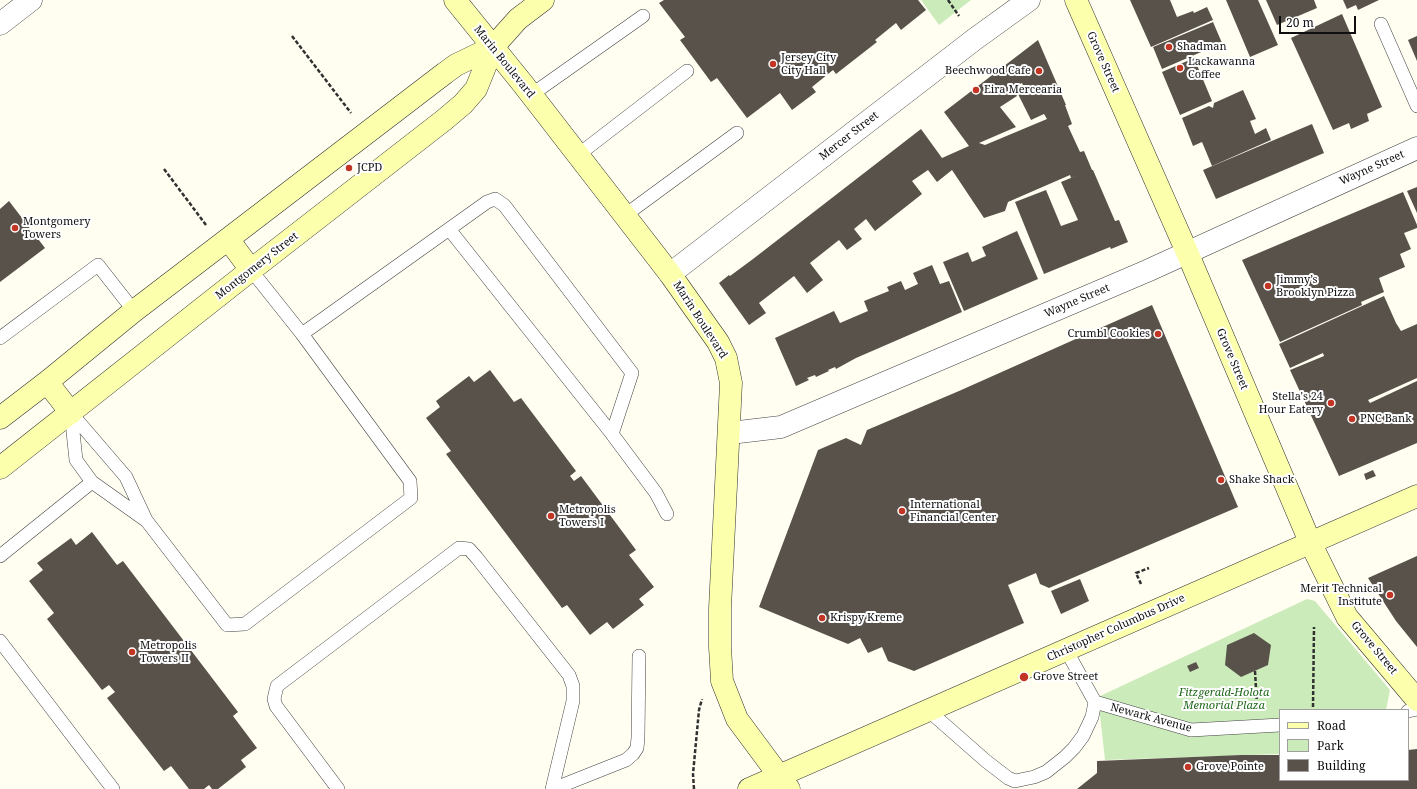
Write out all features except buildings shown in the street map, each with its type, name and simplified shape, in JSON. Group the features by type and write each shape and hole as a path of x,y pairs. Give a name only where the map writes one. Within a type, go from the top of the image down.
{"street":[{"path":"0,24 32,0"},
{"name":"Marin Boulevard","path":"455,0 670,274 718,342 726,358 731,383 730,432 720,608 722,682 737,719 784,783"},
{"name":"Montgomery Street","path":"0,468 463,104 476,90 493,47 518,20 543,0"},
{"name":"Mercer Street","path":"670,274 975,39 1029,0"},
{"name":"Grove Street","path":"1076,0 1187,252 1310,542 1348,617 1417,700"},
{"name":"Montgomery Street","path":"0,418 134,311 445,73 456,65 493,47"},
{"name":"Wayne Street","path":"730,432 781,427 1147,271 1417,148"},
{"path":"228,239 251,270"},
{"path":"47,382 71,413"},
{"name":"Christopher Columbus Drive","path":"749,789 784,783 929,711 1417,496"}],"lane":[{"path":"531,95 643,16"},
{"path":"1381,24 1417,106"},
{"path":"578,155 687,71"},
{"path":"624,216 737,134"},
{"path":"302,334 487,202 495,200 504,206 632,373 612,434"},
{"path":"449,229 612,434 656,493 667,514"},
{"path":"0,338 98,265 134,311"},
{"path":"71,413 126,476 146,520 227,625 245,624 411,498 410,480 302,334 251,270"},
{"path":"71,413 76,460 92,482 146,520"},
{"path":"0,556 92,482"},
{"path":"338,789 276,706 274,699 277,686 459,548 469,549 477,558 569,675 573,686 573,701 552,789"},
{"path":"0,641 113,789"},
{"path":"929,711 986,761 1008,778 1015,781 1034,777 1046,772 1065,757 1083,736 1091,721 1095,702 1066,650"},
{"path":"552,789 626,760 637,748 639,656"},
{"name":"Newark Avenue","path":"1095,702 1191,730 1279,725"}],"path":[{"path":"948,0 959,16"},
{"path":"292,36 351,113"},
{"path":"164,169 206,225"},
{"path":"1141,584 1136,573 1149,568"},
{"path":"1314,627 1314,708"},
{"path":"1255,671 1257,711"},
{"path":"694,789 699,710 703,696"}],"green space":[{"path":"921,0 971,0 939,25"},
{"name":"Fitzgerald-Holota Memorial Plaza","path":"1307,599 1315,601 1390,690 1386,709 1279,709 1279,754 1105,760 1098,697"}],"place":[{"name":"Shadman","path":"1169,47"},
{"name":"Jersey City City Hall","path":"773,64"},
{"name":"Lackawanna Coffee","path":"1180,68"},
{"name":"Beechwood Cafe","path":"1039,71"},
{"name":"Eira Mercearia","path":"976,90"},
{"name":"JCPD","path":"349,168"},
{"name":"Montgomery Towers","path":"15,228"},
{"name":"Jimmy’s Brooklyn Pizza","path":"1268,286"},
{"name":"Crumbl Cookies","path":"1158,334"},
{"name":"Stella's 24 Hour Eatery","path":"1331,403"},
{"name":"PNC Bank","path":"1352,419"},
{"name":"Shake Shack","path":"1221,480"},
{"name":"International Financial Center","path":"902,511"},
{"name":"Metropolis Towers I","path":"551,516"},
{"name":"Merit Technical Institute","path":"1390,595"},
{"name":"Krispy Kreme","path":"822,618"},
{"name":"Metropolis Towers II","path":"132,652"},
{"name":"Grove Street","path":"1024,677"},
{"name":"Grove Pointe","path":"1188,767"}]}
